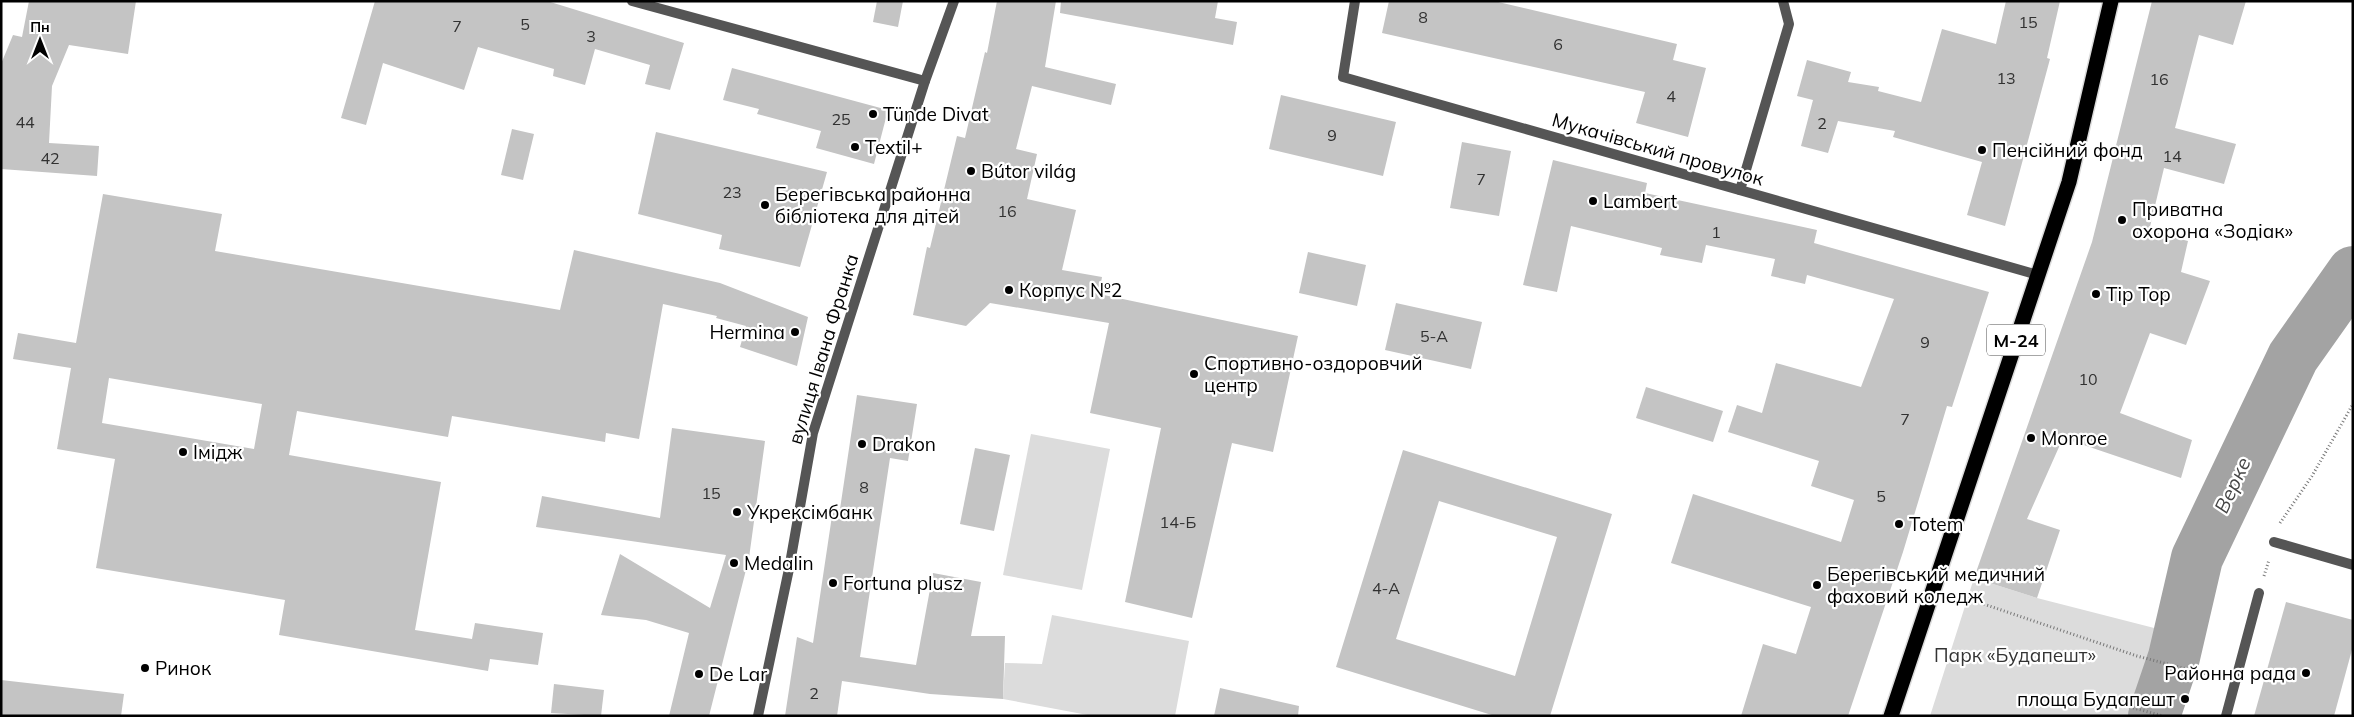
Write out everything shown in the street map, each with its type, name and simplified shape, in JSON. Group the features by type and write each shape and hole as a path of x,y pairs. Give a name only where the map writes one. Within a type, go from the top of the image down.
{"highway":[{"name":"М-24","path":"1891,716 2069,182 2111,1"}],"street":[{"path":"632,1 926,81"},
{"name":"вулиця Івана Франка","path":"758,716 789,569 814,433 926,81 954,1"},
{"name":"Мукачівський провулок","path":"1355,1 1343,77 2038,275"},
{"path":"1740,190 1789,24 1783,1"},
{"path":"2274,542 2353,565"},
{"path":"2226,716 2259,593"}],"path":[{"path":"2259,593 2282,519 2312,476 2353,404"},
{"path":"1934,587 2137,656 2235,681"},
{"path":"2123,705 2163,716"}],"green space":[{"path":"1031,434 1110,449 1082,590 1003,575"},
{"name":"Парк «Будапешт»","path":"1974,578 2037,598 2162,630 2155,653 2142,716 1930,716"},
{"path":"1052,615 1189,641 1175,716 1093,716 1003,699 1005,663 1042,664"}],"building":[{"path":"29,1 136,1 128,54 69,45 52,86 49,143 99,146 97,176 1,169 1,64 13,35 22,37"},
{"path":"375,1 547,1 684,43 670,90 645,84 650,65 595,49 585,85 553,76 554,69 478,47 464,90 383,63 366,125 341,118"},
{"path":"877,1 903,1 898,27 873,22"},
{"path":"997,1 1056,1 1045,67 1116,84 1111,105 1032,86 1016,149 1037,154 1027,199 1076,210 1062,270 1102,277 1099,294 1298,336 1273,452 1232,443 1192,618 1125,602 1161,428 1090,413 1109,323 990,303 966,326 913,315 927,247 930,248 957,136 965,138 985,52 987,53"},
{"path":"1061,1 1218,1 1215,18 1237,22 1233,45 1060,13"},
{"path":"1389,1 1494,1 1677,44 1673,60 1706,68 1688,137 1636,123 1645,92 1382,33"},
{"path":"2006,1 2060,1 2047,58 2050,59 2005,226 1967,215 1982,162 1893,137 1895,131 1838,121 1828,153 1801,146 1813,100 1797,96 1807,60 1851,72 1848,82 1879,87 1878,91 1921,102 1942,29 1996,44"},
{"path":"2152,1 2246,1 2233,45 2199,35 2175,128 2236,144 2224,184 2164,168 2149,231 2188,241 2181,272 2210,281 2186,345 2150,333 2120,413 2192,440 2181,478 2063,438 2027,519 2060,530 2037,598 1974,578 2092,242"},
{"path":"732,68 888,110 874,164 816,148 821,131 757,114 759,109 723,100"},
{"path":"1281,95 1396,122 1383,176 1269,149"},
{"path":"512,129 534,134 523,180 501,175"},
{"path":"656,132 827,172 800,267 719,249 722,235 638,214"},
{"path":"1462,142 1511,151 1499,216 1450,208"},
{"path":"1553,160 1647,183 1645,193 1817,230 1814,243 1989,292 1952,407 1947,406 1903,552 1848,716 1741,716 1763,644 1796,654 1811,607 1671,563 1693,494 1841,542 1854,500 1811,486 1819,461 1728,432 1737,405 1762,413 1776,363 1861,387 1894,299 1807,275 1805,284 1771,276 1775,259 1706,245 1702,263 1660,255 1662,248 1571,226 1557,292 1523,285"},
{"name":"Імідж","path":"103,194 222,214 215,251 560,310 574,250 720,283 808,317 797,366 740,347 746,326 716,318 717,316 663,304 639,439 606,433 605,442 452,416 448,437 297,411 289,455 441,482 415,630 472,639 475,623 543,633 538,665 490,659 488,671 279,635 285,600 96,568 115,459 57,449 71,368 13,359 18,333 76,343","holes":["109,378 262,404 254,449 102,423"]},
{"path":"1308,252 1366,265 1357,306 1299,293"},
{"path":"1396,303 1482,322 1471,369 1385,350"},
{"path":"1646,387 1723,411 1713,442 1636,418"},
{"path":"857,395 917,404 908,461 890,458 860,657 916,665 933,573 981,582 971,636 1005,636 1003,699 930,694 842,681 837,716 785,716 797,637 813,643 833,509 840,509"},
{"path":"672,428 765,441 749,558 709,716 669,716 689,633 646,620 601,615 620,554 710,608 726,555 536,527 542,496 660,518"},
{"path":"975,448 1010,455 994,531 960,524"},
{"path":"1403,450 1612,514 1550,716 1495,716 1336,667","holes":["1439,501 1557,537 1515,676 1396,639"]},
{"name":"Районна рада","path":"2286,602 2353,620 2353,646 2334,716 2254,716"},
{"path":"1,680 124,694 121,716 1,716"},
{"path":"554,684 604,690 601,716 551,713"},
{"path":"1220,688 1299,706 1298,716 1214,716"}],"waterway":[{"name":"Верке","path":"2154,716 2174,657 2197,558 2293,357 2353,272"}],"place":[{"name":"Tünde Divat","path":"873,114"},
{"name":"Textil+","path":"855,147"},
{"name":"Пенсійний фонд","path":"1982,150"},
{"name":"Bútor világ","path":"971,171"},
{"name":"Lambert","path":"1593,201"},
{"name":"Берегівська районна бібліотека для дітей","path":"765,205"},
{"name":"Приватна охорона «Зодіак»","path":"2122,220"},
{"name":"Корпус №2","path":"1009,290"},
{"name":"Tip Top","path":"2096,294"},
{"name":"Hermina","path":"795,332"},
{"name":"Спортивно-оздоровчий центр","path":"1194,374"},
{"name":"Monroe","path":"2031,438"},
{"name":"Drakon","path":"862,444"},
{"name":"Імідж","path":"183,452"},
{"name":"Укрексімбанк","path":"737,512"},
{"name":"Totem","path":"1899,524"},
{"name":"Medalin","path":"734,563"},
{"name":"Fortuna plusz","path":"833,583"},
{"name":"Берегівський медичний фаховий коледж","path":"1817,585"},
{"name":"Ринок","path":"145,668"},
{"name":"Районна рада","path":"2306,673"},
{"name":"De Lar","path":"699,674"},
{"name":"площа Будапешт","path":"2185,699"}]}
